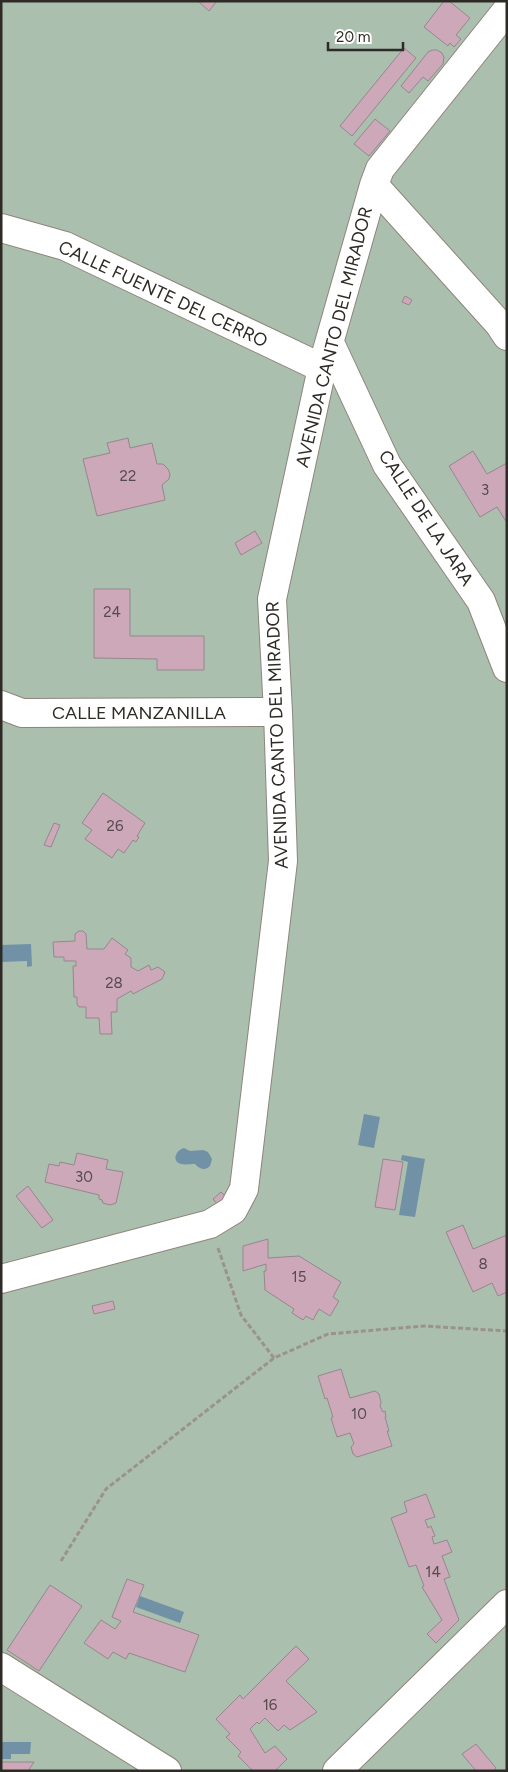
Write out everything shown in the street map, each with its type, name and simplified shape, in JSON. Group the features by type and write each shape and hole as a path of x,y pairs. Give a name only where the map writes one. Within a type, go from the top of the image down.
{"street":[{"name":"AVENIDA CANTO DEL MIRADOR","path":"1,1280 210,1224 233,1210 244,1189 283,861 272,599 326,356 380,169 507,10"},
{"path":"374,185 499,324 507,336"},
{"name":"CALLE FUENTE DEL CERRO","path":"1,228 66,246 326,356"},
{"name":"CALLE DE LA JARA","path":"326,356 387,465 481,601 507,668"},
{"name":"CALLE MANZANILLA","path":"1,705 22,713 278,712"},
{"path":"337,1771 507,1604"},
{"path":"1,1667 167,1771"}],"path":[{"path":"210,1224 241,1315 274,1358"},
{"path":"61,1561 106,1489 274,1358 328,1334 424,1326 507,1331"}],"green space":[{"path":"1,1 507,1 507,1771 1,1771"}],"water":[{"path":"31,944 32,966 27,967 27,961 1,962 1,945"},
{"path":"364,1114 380,1117 374,1148 358,1145"},
{"path":"184,1148 190,1151 203,1150 208,1152 212,1159 210,1166 202,1169 195,1164 178,1163 175,1158 179,1151"},
{"path":"402,1155 425,1159 415,1217 399,1215 408,1162 401,1160"},
{"path":"140,1596 184,1612 180,1623 136,1607"},
{"path":"1,1742 31,1742 30,1754 11,1754 11,1759 1,1759"}],"building":[{"path":"198,1 217,1 209,11"},
{"path":"444,1 449,1 470,18 456,35 461,39 454,47 450,43 448,46 424,27"},
{"path":"404,48 416,58 352,136 340,126"},
{"path":"432,50 442,53 444,57 443,64 428,81 423,77 409,93 401,86 428,52"},
{"path":"375,119 390,131 369,156 354,144"},
{"path":"405,296 412,300 409,305 402,302"},
{"path":"128,438 130,448 152,443 157,464 163,464 168,469 169,479 162,485 165,500 97,516 83,459 110,453 107,443"},
{"path":"473,451 487,474 507,463 507,523 497,507 480,517 449,466"},
{"path":"255,531 262,543 241,555 235,543"},
{"path":"94,589 130,589 130,636 204,636 204,670 157,670 157,659 94,658"},
{"path":"103,793 145,823 137,836 139,837 136,842 133,840 124,853 118,849 112,858 85,839 92,830 82,823"},
{"path":"54,823 60,825 51,847 44,845"},
{"path":"83,931 86,934 87,949 104,949 112,938 128,950 125,954 131,958 131,967 138,971 149,965 151,970 158,967 165,972 162,979 133,994 131,991 117,999 117,1012 111,1012 112,1034 100,1034 99,1018 86,1018 86,1007 79,1007 77,1004 77,997 74,997 73,966 76,966 76,961 64,961 64,957 54,957 53,942 75,941 75,934"},
{"path":"77,1153 108,1160 106,1169 123,1172 116,1203 110,1205 103,1203 99,1199 99,1195 45,1182 49,1164 59,1166 60,1162 74,1165"},
{"path":"383,1159 403,1162 395,1210 375,1207"},
{"path":"28,1186 53,1220 42,1228 16,1196"},
{"path":"221,1192 227,1198 219,1206 213,1199"},
{"path":"463,1225 473,1249 507,1235 507,1292 498,1296 492,1283 473,1292 446,1232"},
{"path":"268,1239 268,1258 299,1256 341,1282 333,1297 339,1301 330,1316 319,1309 313,1320 306,1316 303,1320 292,1313 294,1309 265,1290 264,1271 266,1271 266,1264 243,1271 243,1246"},
{"path":"113,1301 115,1309 94,1314 92,1306"},
{"path":"341,1369 350,1398 375,1391 379,1394 380,1406 383,1412 385,1411 389,1431 387,1431 392,1446 357,1457 353,1454 351,1447 354,1444 350,1433 337,1437 331,1418 333,1417 318,1376"},
{"path":"426,1494 435,1517 425,1520 428,1528 431,1526 435,1536 432,1537 434,1544 447,1540 452,1552 442,1556 450,1577 444,1579 459,1620 436,1643 427,1634 442,1620 422,1587 424,1586 416,1565 409,1567 391,1518 407,1512 404,1502"},
{"path":"127,1579 144,1585 133,1612 199,1635 185,1672 129,1653 126,1659 113,1652 108,1659 84,1643 101,1620 115,1629 121,1621 112,1617"},
{"path":"50,1585 82,1606 39,1671 7,1650"},
{"path":"296,1646 309,1659 286,1681 317,1712 290,1730 284,1725 278,1731 265,1718 259,1724 257,1722 250,1729 265,1753 275,1746 287,1759 275,1771 253,1771 238,1756 241,1752 226,1737 230,1734 216,1719 240,1695 243,1699"},
{"path":"476,1744 496,1768 494,1771 476,1771 462,1754"},
{"path":"1,1762 34,1762 28,1771 1,1771"}]}
